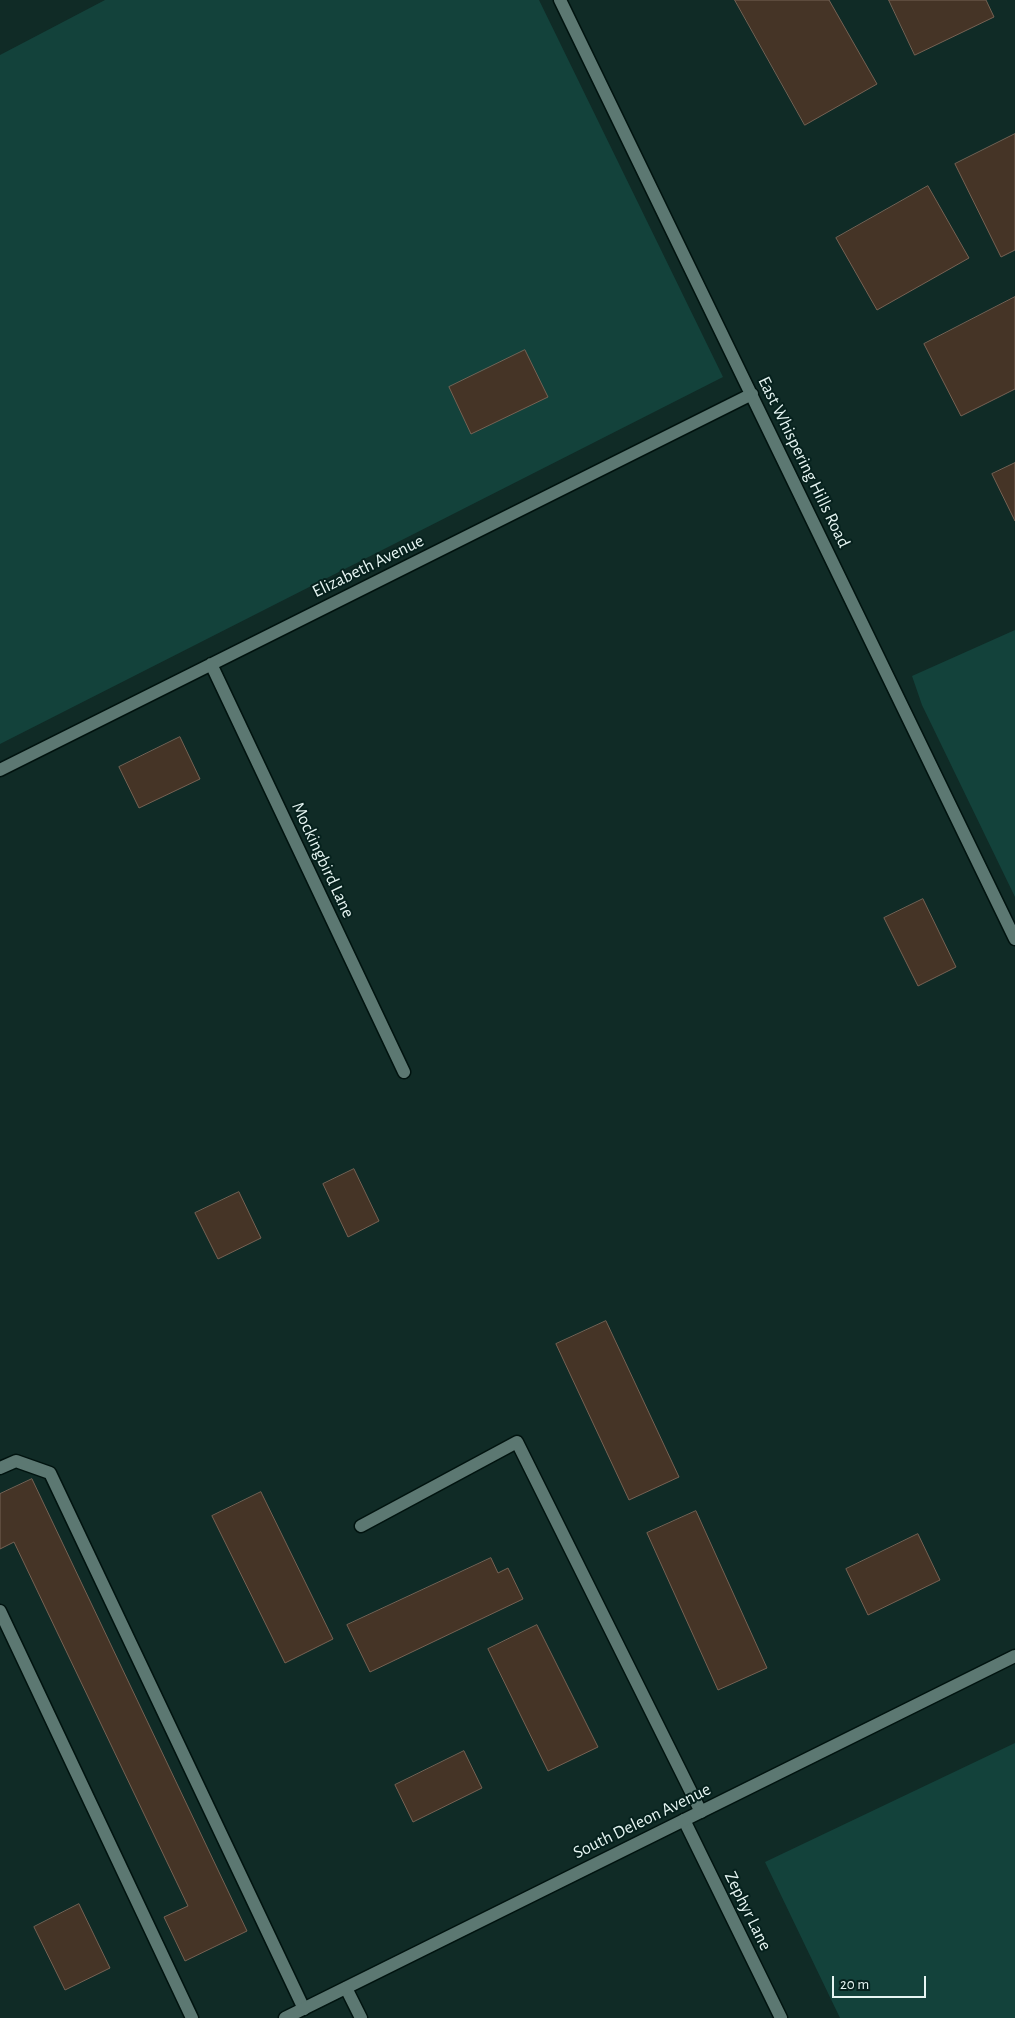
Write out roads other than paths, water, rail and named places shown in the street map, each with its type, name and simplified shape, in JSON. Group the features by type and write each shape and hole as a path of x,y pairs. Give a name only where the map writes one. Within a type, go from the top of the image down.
{"street":[{"name":"East Whispering Hills Road","path":"560,0 1015,939"},
{"name":"Elizabeth Avenue","path":"0,770 752,394"},
{"name":"Mockingbird Lane","path":"211,664 404,1072"},
{"path":"361,1526 517,1442 701,1812"},
{"path":"0,1468 16,1460 50,1473 304,2009"},
{"path":"0,1611 192,2018"},
{"name":"South Deleon Avenue","path":"285,2018 1015,1656"},
{"name":"Zephyr Lane","path":"684,1820 781,2018"},
{"path":"346,1988 361,2018"}]}
